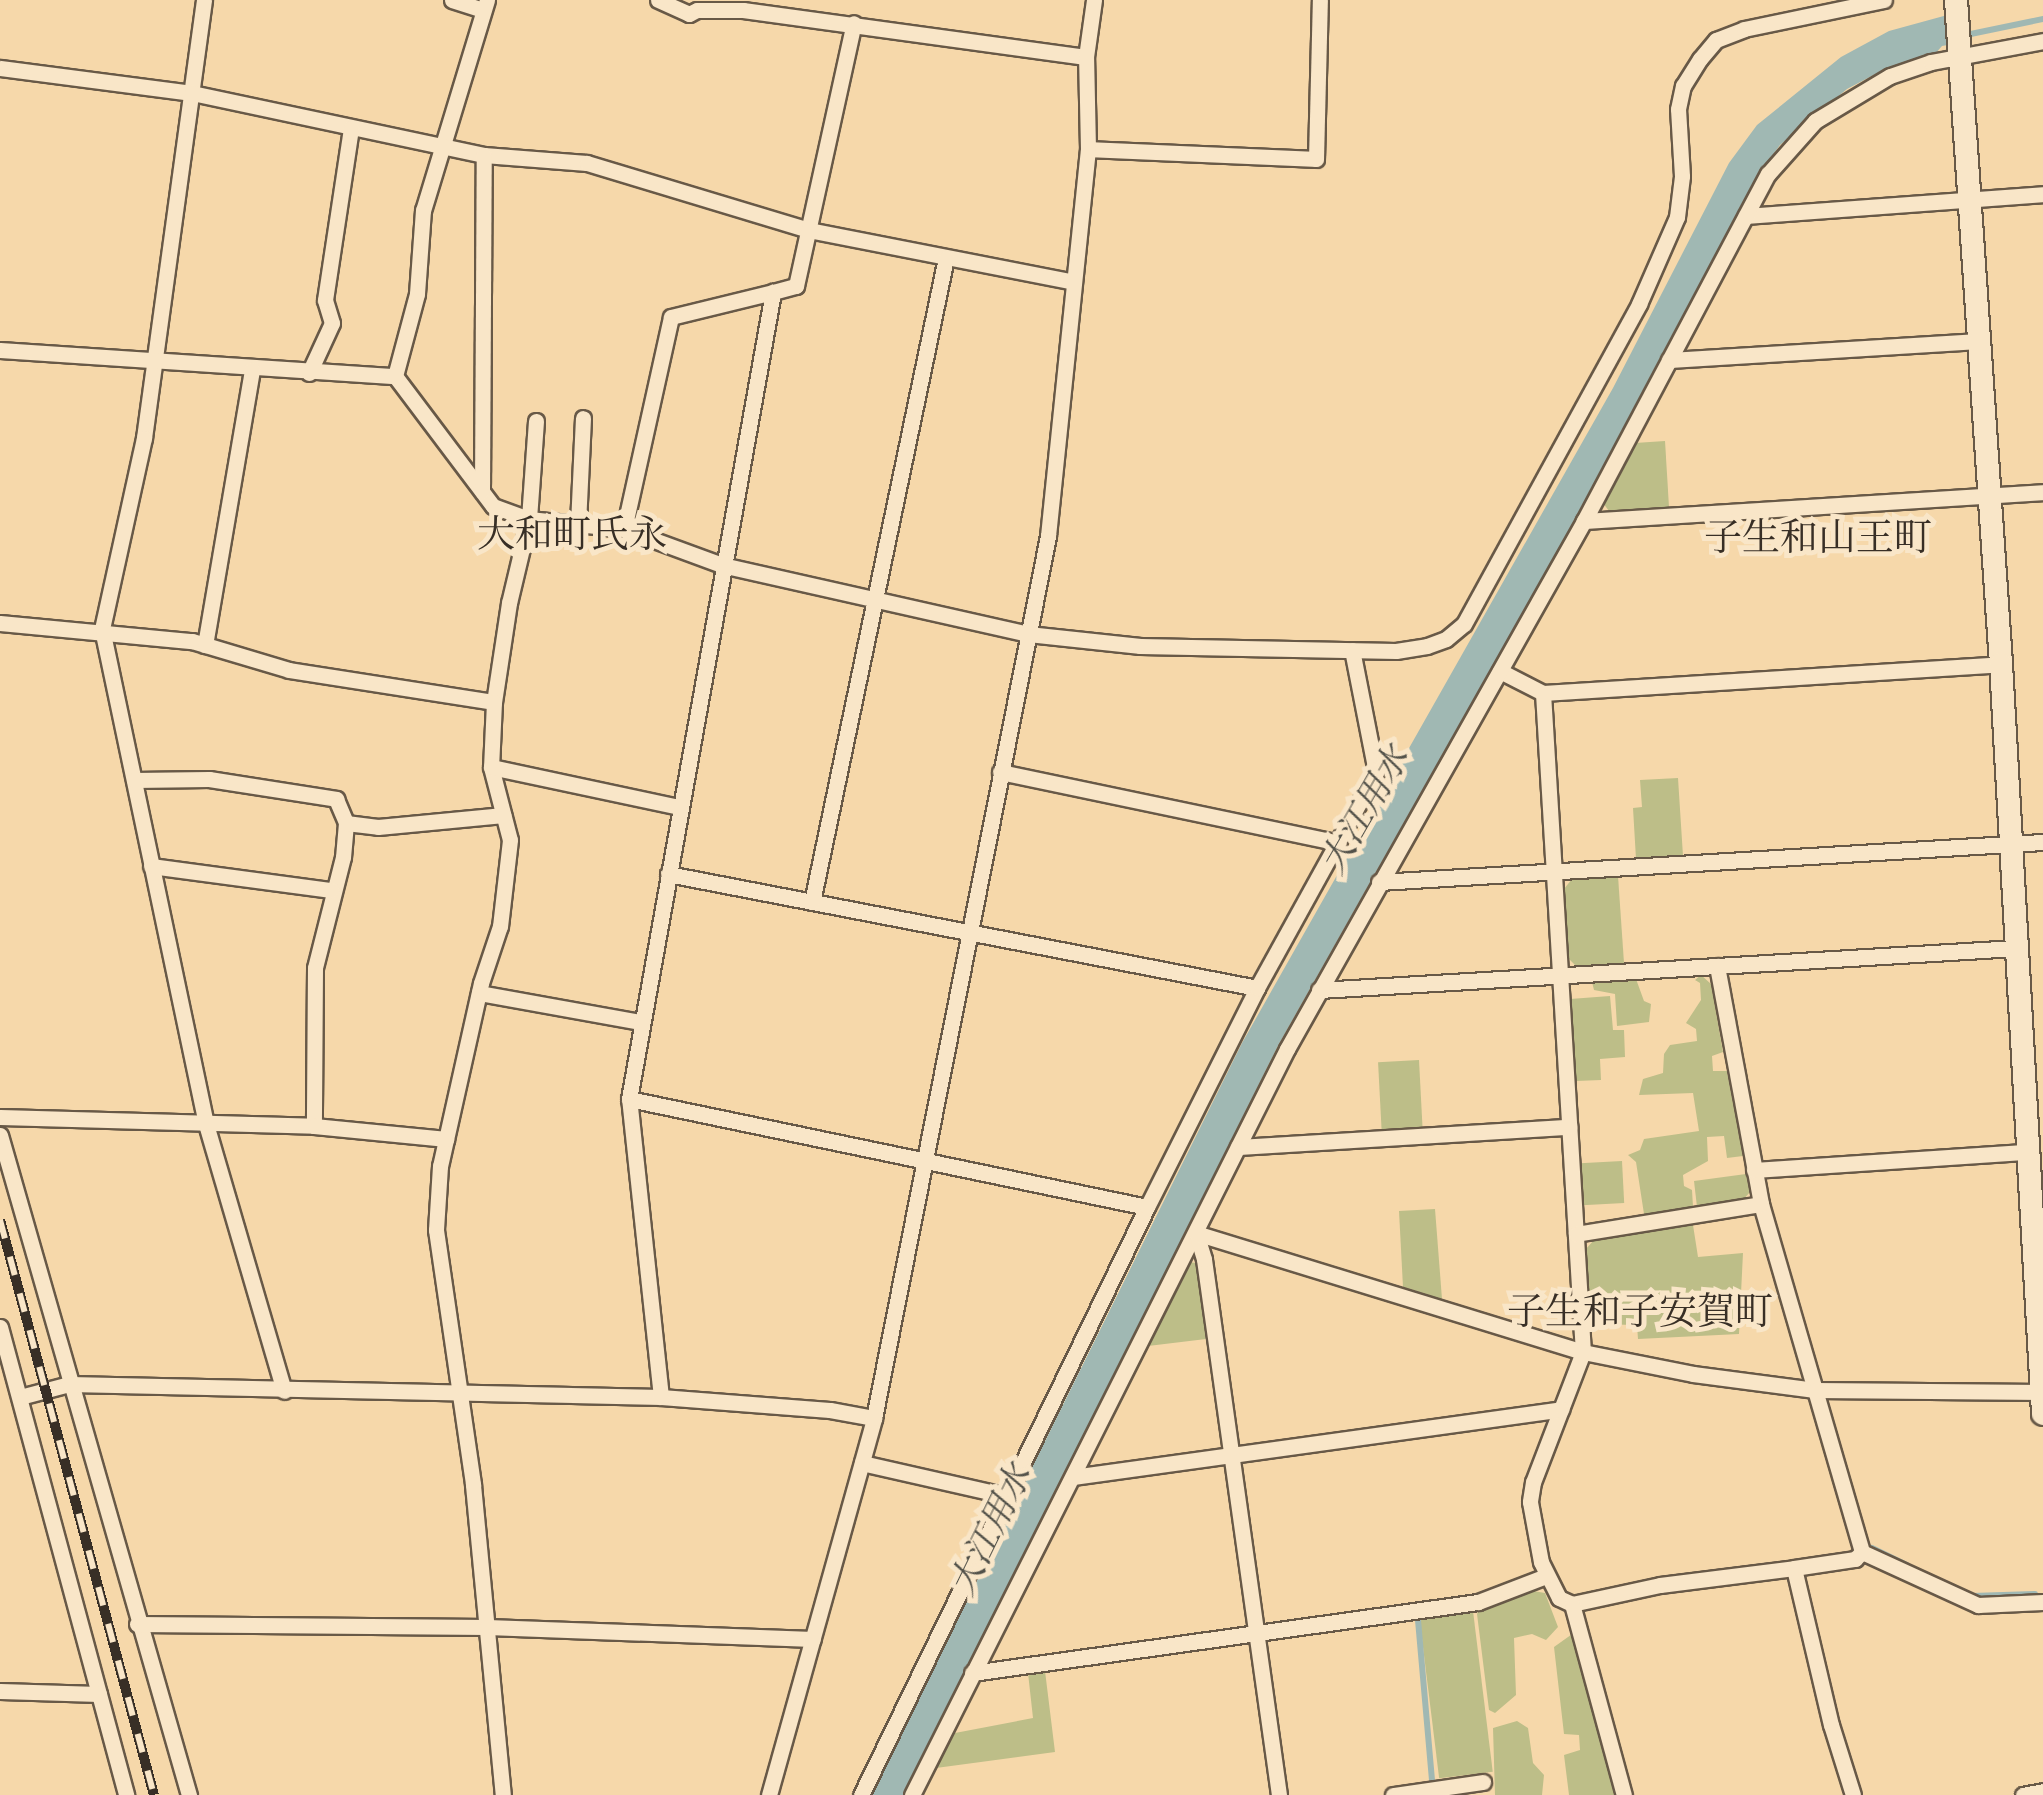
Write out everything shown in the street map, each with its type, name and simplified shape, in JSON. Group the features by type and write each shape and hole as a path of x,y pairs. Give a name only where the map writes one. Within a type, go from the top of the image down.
{"street":[{"path":"204,0 144,438 102,629 206,1124 284,1390"},
{"path":"395,376 417,294 423,210 485,5 452,0"},
{"path":"658,0 689,14 698,5 854,22 1086,57"},
{"path":"769,1795 874,1418 1048,536 1088,148 1086,57 1094,0"},
{"path":"1088,148 1316,159 1320,0"},
{"path":"395,376 494,506 529,519 624,529 722,566 1028,634 1140,646 1352,650 1427,646 1446,639 1464,624 1638,304 1677,216 1682,176 1678,109 1683,86 1700,59 1716,40 1744,28 1846,4 1884,0"},
{"path":"1957,4 2027,1152 2036,1191 2043,1414"},
{"path":"624,529 672,317 796,286 854,22"},
{"path":"912,1795 1319,990 1584,520 1768,174 1830,110 1890,76 1960,52 2043,41"},
{"path":"0,68 192,93 484,155 587,163 809,230 1073,282"},
{"path":"309,373 332,322 325,300 352,128"},
{"path":"482,492 484,155"},
{"path":"1746,216 1970,203 2043,194"},
{"path":"812,902 946,258"},
{"path":"662,1397 629,1100 773,292"},
{"path":"1669,360 1979,341"},
{"path":"0,350 395,376"},
{"path":"205,645 252,369"},
{"path":"578,524 583,418"},
{"path":"504,1795 459,1393 436,1230 446,1139 479,994 500,926 510,840 490,767 494,702 510,602 529,519 536,421"},
{"path":"1584,520 2043,492"},
{"path":"0,622 102,629 205,645 289,670 494,702"},
{"path":"861,1795 1257,988 1376,772 1352,650"},
{"path":"1500,671 1543,692 2000,664"},
{"path":"1543,692 1583,1352 1530,1502 1546,1576 1559,1598 1572,1604 1660,1585 1856,1559 1862,1552"},
{"path":"490,767 679,807"},
{"path":"1000,772 1339,842"},
{"path":"134,780 209,779 336,799 346,823 343,856 331,890 315,968 314,1126"},
{"path":"346,823 378,827 503,815"},
{"path":"1378,882 2043,842"},
{"path":"152,866 331,890"},
{"path":"668,874 967,935 1257,988"},
{"path":"1319,990 2015,948"},
{"path":"1717,966 1760,1204 1862,1552 1978,1605 2043,1602"},
{"path":"479,994 640,1022"},
{"path":"629,1100 1147,1207"},
{"path":"0,1118 314,1126 446,1139"},
{"path":"1238,1147 1569,1127"},
{"path":"0,1135 137,1624 147,1639 188,1795"},
{"path":"1754,1170 2027,1152"},
{"path":"1576,1234 1760,1204"},
{"path":"1196,1232 1583,1352 1692,1374 1815,1390 2042,1392"},
{"path":"1196,1232 1204,1259 1278,1795"},
{"path":"0,1328 126,1795"},
{"path":"0,1393 20,1395 69,1384 662,1397 830,1410 874,1418"},
{"path":"1074,1477 1560,1410"},
{"path":"862,1463 1007,1496"},
{"path":"1794,1568 1831,1725 1854,1795"},
{"path":"972,1672 1478,1602 1546,1576"},
{"path":"1572,1604 1624,1795"},
{"path":"137,1624 487,1628 814,1639"},
{"path":"0,1691 100,1694"},
{"path":"1393,1795 1484,1782"},
{"path":"2022,1795 2043,1791"}],"green space":[{"path":"1665,441 1669,507 1609,511 1603,503 1635,443"},
{"path":"1678,778 1683,856 1636,859 1633,808 1642,807 1640,780"},
{"path":"1618,876 1624,963 1576,966 1568,958 1564,889 1572,879"},
{"path":"1701,975 1711,984 1723,1052 1712,1056 1713,1071 1727,1071 1743,1156 1727,1158 1724,1136 1707,1137 1708,1161 1683,1175 1684,1186 1692,1190 1693,1207 1644,1214 1636,1162 1628,1155 1640,1150 1644,1139 1699,1131 1693,1093 1639,1095 1643,1079 1663,1073 1664,1054 1670,1045 1697,1041 1696,1029 1686,1023 1701,1000 1700,983 1695,980"},
{"path":"1636,979 1644,1001 1651,1004 1649,1022 1617,1026 1615,994 1594,990 1592,982"},
{"path":"1610,996 1613,1030 1624,1030 1625,1057 1600,1059 1601,1080 1576,1081 1570,999"},
{"path":"1419,1060 1423,1128 1382,1130 1378,1062"},
{"path":"1622,1161 1624,1203 1582,1205 1580,1163"},
{"path":"1746,1174 1750,1192 1743,1200 1697,1207 1694,1181"},
{"path":"1435,1209 1442,1299 1403,1287 1399,1211"},
{"path":"1693,1225 1698,1257 1743,1253 1739,1334 1638,1339 1637,1325 1590,1324 1585,1250 1594,1240"},
{"path":"1188,1262 1197,1263 1206,1339 1148,1346"},
{"path":"1533,1591 1545,1593 1558,1627 1546,1640 1532,1634 1514,1638 1516,1695 1495,1713 1489,1710 1477,1614 1480,1608"},
{"path":"1473,1611 1493,1772 1439,1778 1419,1618"},
{"path":"1575,1632 1618,1795 1569,1795 1564,1755 1580,1750 1579,1735 1564,1734 1554,1647"},
{"path":"1045,1671 1055,1752 936,1768 955,1733 1033,1718 1028,1673"},
{"path":"1517,1721 1528,1728 1533,1763 1544,1775 1542,1795 1495,1795 1493,1728"}],"water":[{"path":"1962,11 1965,42 1942,46 1935,54 1885,69 1847,89 1780,145 1757,177 1578,514 1279,1044 906,1795 870,1795 1242,1043 1613,388 1729,163 1757,125 1841,57 1889,31"}],"waterway":[{"name":"大江用水","path":"1961,36 2043,19"},
{"path":"1872,1548 1907,1565"},
{"path":"1972,1596 2035,1594"},
{"path":"1418,1620 1432,1779"}],"railway":[{"path":"0,1220 154,1795"}],"district":[{"name":"大和町氏永","path":"572,534"},
{"name":"子生和山王町","path":"1818,537"},
{"name":"子生和子安賀町","path":"1640,1311"}]}
